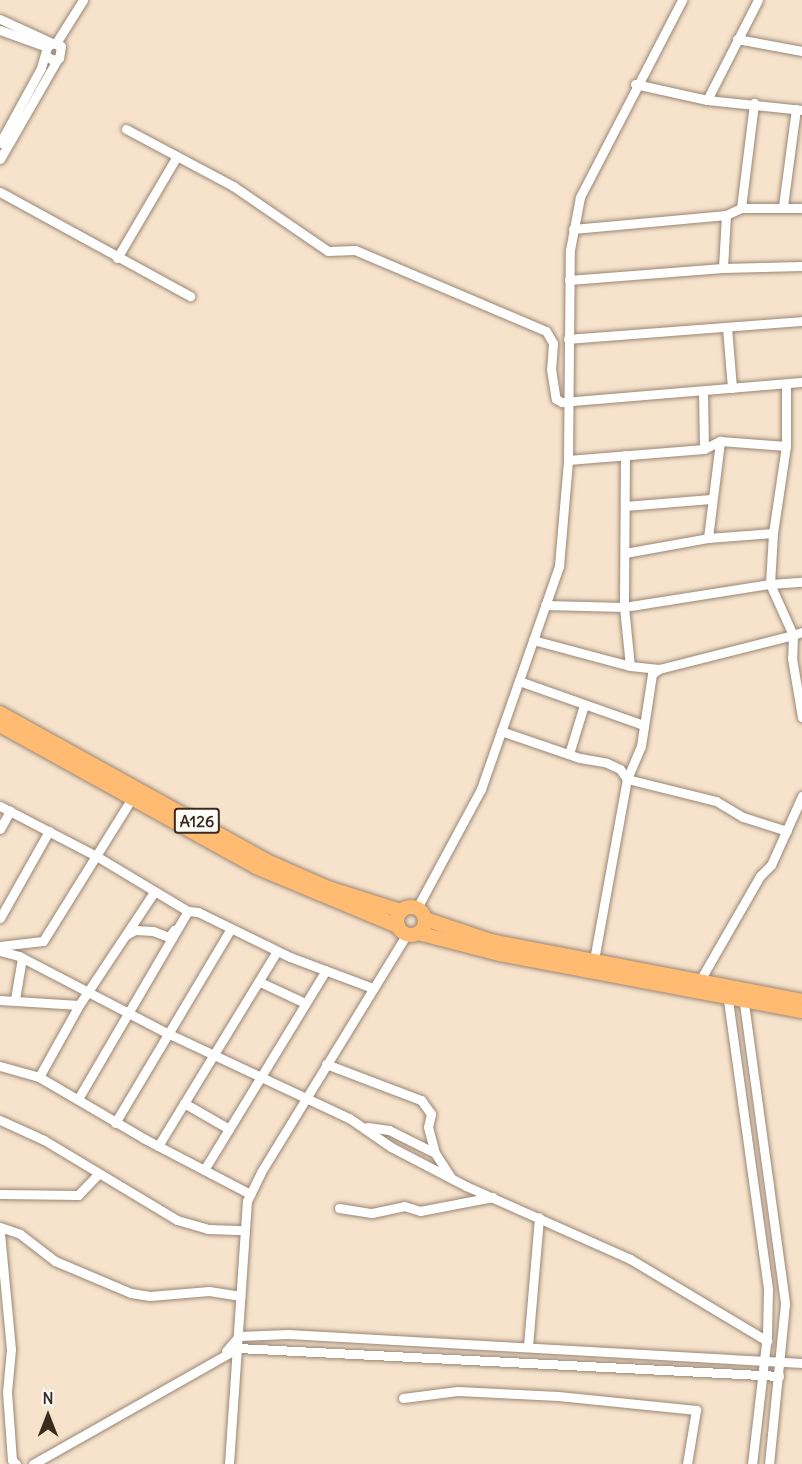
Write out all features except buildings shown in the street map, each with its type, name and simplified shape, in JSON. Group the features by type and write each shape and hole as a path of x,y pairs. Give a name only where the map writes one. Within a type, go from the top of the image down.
{"highway":[{"name":"A126","path":"0,713 271,863 328,888 401,911 421,914 491,941 699,982 727,992"},
{"name":"A126","path":"0,725 281,879 408,931 500,954 743,995 802,1011"},
{"path":"401,911 408,931"},
{"path":"408,931 421,914"},
{"name":"A126","path":"743,995 802,1001"}],"street":[{"path":"0,143 53,47 65,32 83,0"},
{"path":"421,914 472,808 519,681 561,551 570,401 569,280 573,229 580,197 635,84 682,0"},
{"path":"707,100 758,0"},
{"path":"0,19 53,47 57,60 0,159"},
{"path":"0,30 34,45 53,47"},
{"path":"737,39 802,51"},
{"path":"34,45 41,68"},
{"path":"635,84 707,100 799,109 783,206"},
{"path":"741,208 754,103"},
{"path":"126,129 233,186 328,251 354,250 546,331 553,343 556,399 570,401 802,382"},
{"path":"117,258 177,156"},
{"path":"0,192 190,296"},
{"path":"573,229 726,215 741,208 783,206 802,208"},
{"path":"723,268 726,215"},
{"path":"569,280 723,268 802,266"},
{"path":"568,339 802,321"},
{"path":"727,328 732,388"},
{"path":"786,384 786,446 772,533 770,584 797,634 794,682 802,717"},
{"path":"703,391 704,449"},
{"path":"568,460 704,449 720,441 786,446"},
{"path":"708,538 720,441"},
{"path":"625,455 624,607 630,666"},
{"path":"625,506 711,500"},
{"path":"625,553 708,538 772,533"},
{"path":"545,605 624,607 770,584 802,582"},
{"path":"533,640 630,666 659,669 797,634"},
{"path":"594,960 627,779 641,746 652,674 659,669"},
{"path":"519,681 644,725"},
{"path":"569,753 584,705"},
{"path":"501,731 607,763 620,769 627,779 716,801 743,817 789,827 802,824"},
{"path":"699,982 760,876 771,865 802,796"},
{"path":"0,945 44,941 98,858 132,798"},
{"path":"0,806 98,858 188,911 207,916 230,930 277,951 373,988"},
{"path":"0,830 10,811"},
{"path":"0,918 49,831"},
{"path":"39,1077 79,1005 154,892"},
{"path":"124,936 135,930 169,937 188,911"},
{"path":"78,1099 188,911"},
{"path":"115,1123 165,1032 213,961 230,930"},
{"path":"229,1464 244,1230 250,1194 306,1097 408,931"},
{"path":"0,951 22,958 165,1032 259,1078 306,1097 365,1127 391,1147 451,1178 630,1258 767,1341"},
{"path":"158,1146 277,951"},
{"path":"15,999 22,958"},
{"path":"204,1170 326,970"},
{"path":"260,982 305,1003"},
{"path":"727,992 765,1266 767,1341 752,1464"},
{"path":"743,995 785,1304 769,1464"},
{"path":"0,1000 15,999 79,1005"},
{"path":"326,1064 421,1100 432,1114 428,1126 435,1153 451,1178"},
{"path":"0,1066 39,1077 115,1123 250,1194"},
{"path":"184,1102 229,1129"},
{"path":"0,1120 44,1140 177,1220 208,1229 244,1230"},
{"path":"365,1127 389,1130 435,1153"},
{"path":"0,1194 76,1195 99,1173"},
{"path":"339,1208 372,1213 404,1206 420,1211 493,1197"},
{"path":"528,1346 539,1217"},
{"path":"0,1227 20,1234 55,1261 131,1293 150,1296 209,1291 241,1297"},
{"path":"0,1233 4,1303 11,1348 4,1393 12,1460 16,1464"},
{"path":"225,1352 239,1336 333,1335 802,1363"},
{"path":"0,1349 11,1348"},
{"path":"33,1464 225,1352 238,1348 779,1376"},
{"path":"403,1398 458,1391 558,1396 696,1410 687,1464"}]}
